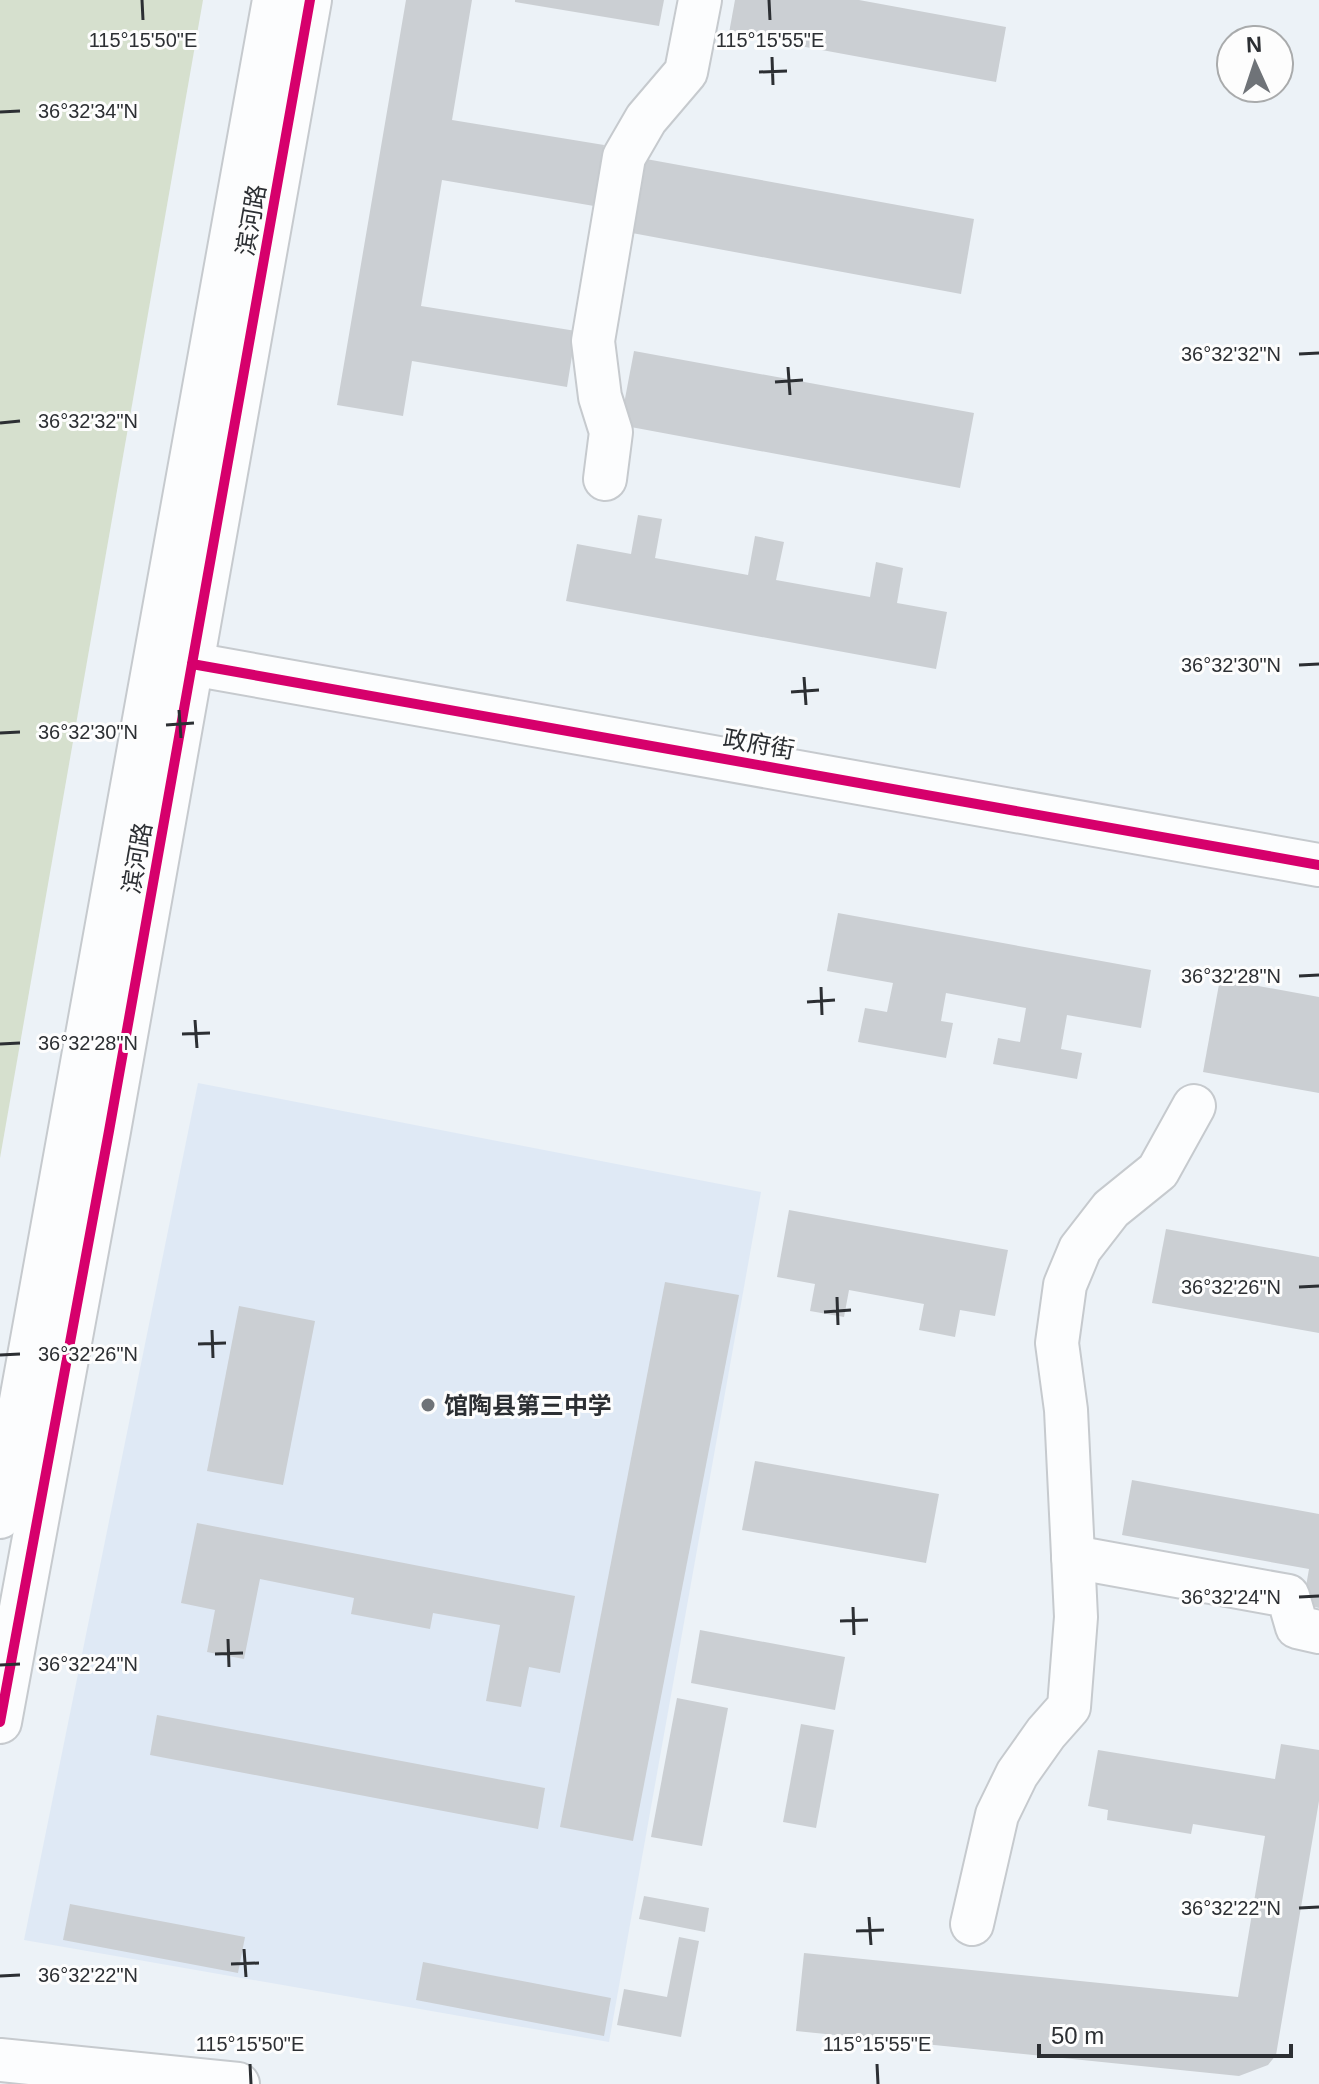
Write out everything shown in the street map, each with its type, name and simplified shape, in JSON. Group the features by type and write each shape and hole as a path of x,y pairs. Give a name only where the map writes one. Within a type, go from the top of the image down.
{"street":[{"name":"滨河路","path":"0,1517 274,0"},
{"name":"滨河路","path":"0,1722 310,0"},
{"path":"605,479 611,432 600,397 593,341 624,157 646,119 686,72 700,0"},
{"name":"政府街","path":"192,664 1319,865"},
{"path":"972,1924 997,1815 1017,1774 1069,1707 1076,1617 1066,1410 1057,1343 1065,1285 1080,1249 1111,1209 1158,1171 1194,1106"},
{"path":"1073,1557 1288,1596 1297,1627 1319,1632"},
{"path":"0,2060 238,2084"}],"shaded area":[{"name":"馆陶县第三中学","path":"198,1083 761,1192 609,2042 24,1940"}],"green space":[{"path":"0,0 203,0 0,1158"}],"building":[{"path":"406,0 472,0 452,120 604,145 594,206 442,180 421,306 576,331 567,387 412,361 403,416 337,405"},
{"path":"515,0 664,0 659,26"},
{"path":"735,0 859,0 1006,27 996,82 729,33"},
{"path":"646,159 974,219 961,294 632,233"},
{"path":"634,351 974,413 960,488 620,425"},
{"path":"638,515 662,519 655,558 748,575 755,536 784,542 776,580 870,597 876,562 903,568 897,603 947,612 936,669 566,601 577,544 631,554"},
{"path":"838,913 1151,970 1141,1028 1067,1015 1061,1049 1082,1053 1077,1079 993,1064 998,1038 1020,1042 1026,1008 946,993 941,1021 953,1023 946,1058 858,1042 865,1008 887,1012 893,983 827,971"},
{"path":"1220,979 1319,997 1319,1093 1203,1072"},
{"path":"789,1210 1008,1250 995,1316 960,1310 955,1337 919,1330 924,1304 849,1290 844,1317 810,1311 815,1284 777,1277"},
{"path":"1166,1229 1319,1257 1319,1333 1152,1303"},
{"path":"665,1282 739,1295 633,1841 560,1827"},
{"path":"239,1306 315,1321 283,1485 207,1471"},
{"path":"755,1461 939,1494 926,1563 742,1530"},
{"path":"1132,1480 1319,1514 1319,1608 1303,1604 1309,1569 1122,1535"},
{"path":"197,1523 575,1596 560,1673 529,1667 521,1707 486,1701 500,1625 433,1613 430,1629 351,1614 354,1598 260,1579 244,1659 207,1652 215,1610 181,1603"},
{"path":"700,1630 845,1657 835,1710 691,1683"},
{"path":"677,1698 728,1708 702,1846 651,1837"},
{"path":"157,1715 545,1788 538,1829 150,1755"},
{"path":"801,1724 834,1730 816,1828 783,1822"},
{"path":"1281,1744 1319,1750 1319,1801 1276,2055 1268,2065 1239,2076 796,2031 804,1953 1238,1997 1265,1836 1193,1824 1191,1834 1107,1820 1108,1810 1088,1806 1098,1750 1275,1779"},
{"path":"644,1896 709,1908 705,1932 639,1919"},
{"path":"70,1904 245,1937 238,1973 63,1940"},
{"path":"679,1937 699,1941 681,2037 617,2025 624,1989 667,1997"},
{"path":"423,1962 611,1998 604,2036 416,2000"}],"cycle path":[{"path":"0,1722 109,1131 310,0"},
{"path":"192,664 1319,865"}],"place":[{"name":"馆陶县第三中学","path":"428,1405"}]}
